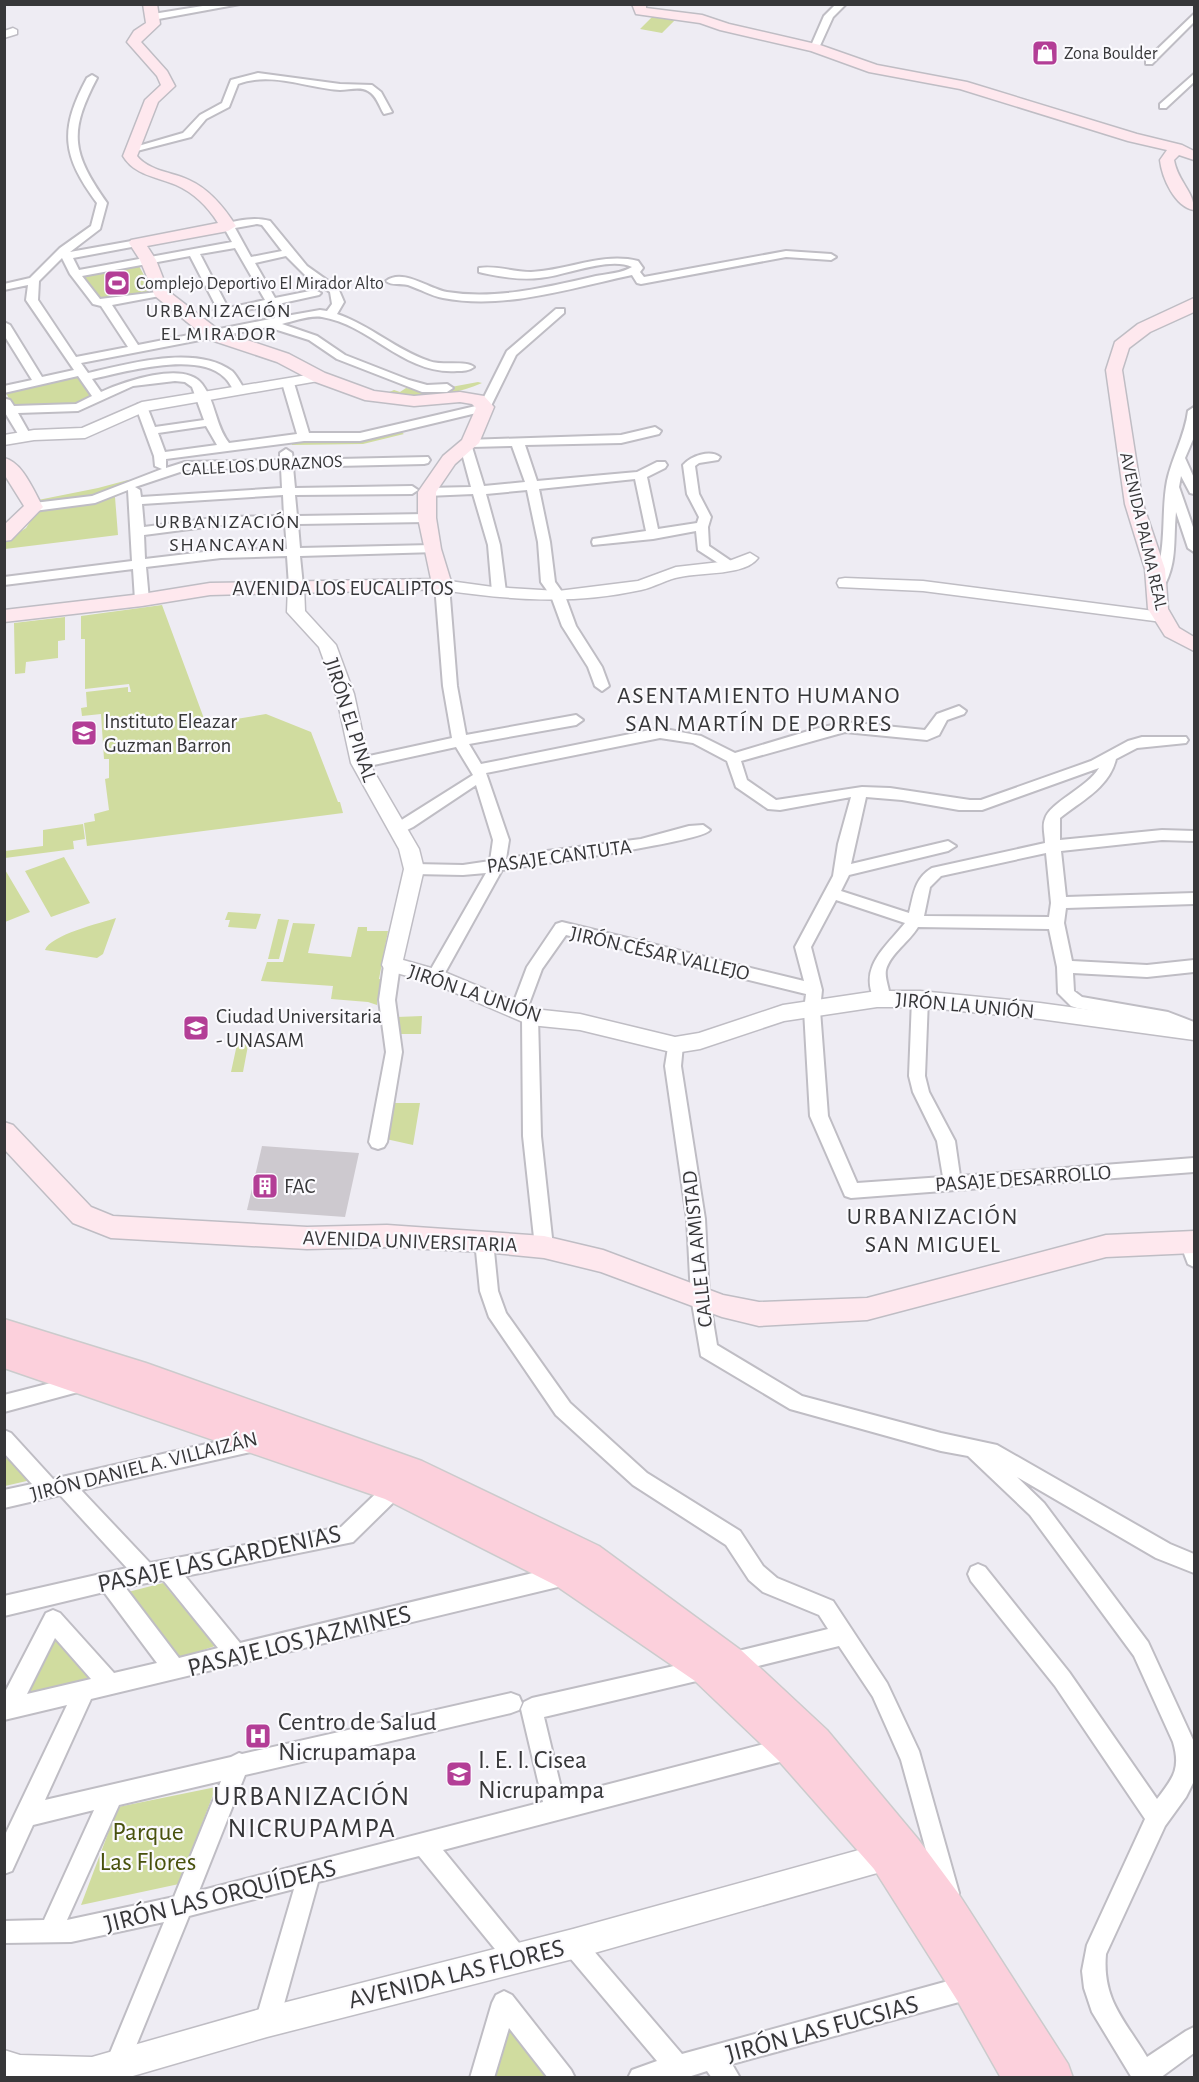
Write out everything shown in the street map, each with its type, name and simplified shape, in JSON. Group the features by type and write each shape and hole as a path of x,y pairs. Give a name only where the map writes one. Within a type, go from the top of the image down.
{"main road":[{"path":"639,4 639,9 642,11 702,19 725,27 815,48 874,69 962,85 1133,138 1194,151"},
{"path":"151,11 150,27 134,42 168,82 168,86 153,100 133,148 131,160 138,166 186,183 216,206 228,226 137,243 148,260 161,293 190,319 214,334 283,358 319,377 371,396 414,401 460,397 478,400 485,407 468,444 419,491 442,585"},
{"path":"1178,148 1194,156"},
{"path":"1178,148 1167,160 1168,173 1175,187 1194,206"},
{"name":"AVENIDA PALMA REAL","path":"1194,303 1188,309 1144,328 1121,346 1114,370 1134,504 1155,569 1158,609 1172,632 1194,645"},
{"path":"4,463 12,471 34,507 4,536"},
{"name":"AVENIDA LOS EUCALIPTOS","path":"4,616 142,600 210,589 442,585"},
{"name":"AVENIDA UNIVERSITARIA","path":"4,1132 82,1215 111,1227 307,1238 387,1236 544,1247 603,1261 723,1306 759,1314 867,1309 1106,1246 1193,1248"},
{"path":"4,1332 96,1373 403,1479 577,1566 719,1666 803,1745 939,1903 1054,2078"},
{"path":"4,1354 96,1373"},
{"path":"939,1903 970,1987 1023,2078"}],"street":[{"path":"151,11 236,4"},
{"path":"815,48 829,16 842,4"},
{"path":"1149,62 1194,18"},
{"path":"1163,106 1194,77"},
{"path":"92,78 70,129 75,163 85,182 102,203 96,227 66,253 48,264 34,280 32,300 98,397"},
{"path":"133,148 187,135 202,117 226,105 232,85 245,78 303,80 340,87 366,87 379,95 387,112"},
{"path":"282,320 228,226 249,222 266,223 286,252 312,275 333,288 338,299 337,307 330,315"},
{"path":"66,253 137,243"},
{"path":"75,274 238,243"},
{"path":"193,252 224,311"},
{"path":"248,261 286,252"},
{"path":"66,253 75,274 97,302 105,303 161,293"},
{"path":"634,271 640,281 644,282 658,277 786,254 831,257"},
{"path":"392,281 413,282 429,290 448,295 501,296 531,294 634,271 638,268 636,264 610,261 534,276 511,276 483,270"},
{"path":"4,286 34,280"},
{"path":"190,319 271,300 315,293"},
{"path":"105,303 134,348"},
{"path":"160,456 304,437 360,437 485,407 511,352 560,311"},
{"path":"73,361 320,313 330,315 363,330 413,358 441,368 468,367"},
{"path":"267,323 313,338 341,357 405,382 426,389 447,387"},
{"path":"4,325 39,382"},
{"path":"4,390 161,361 184,361 222,369 235,379 238,390"},
{"path":"7,405 78,407 130,383 175,377 188,379 196,385 203,396 214,432 226,448"},
{"path":"4,440 25,436 85,433 142,407 319,377"},
{"path":"288,382 304,437"},
{"path":"7,405 25,436"},
{"path":"142,407 160,456 163,473"},
{"path":"1156,591 1163,577 1169,552 1168,526 1173,483 1179,458 1192,429 1194,416"},
{"path":"150,431 212,422"},
{"path":"499,592 494,544 478,491 468,444 621,439 655,431"},
{"name":"JIRÓN EL PINAL","path":"283,439 295,553 296,612 327,645 345,694 360,763 409,849 414,869"},
{"path":"517,441 531,485 544,542 548,582 558,596 569,626 595,667 602,686"},
{"path":"598,542 702,526 706,522 705,517 693,494 689,465 695,460 714,457"},
{"path":"1179,458 1194,490"},
{"name":"CALLE LOS DURAZNOS","path":"34,507 95,499 133,483 185,466 424,460"},
{"path":"136,501 290,490 478,491 640,475 661,465"},
{"path":"640,475 653,535"},
{"path":"133,483 138,532 137,566 142,600"},
{"path":"1173,483 1194,548"},
{"path":"138,532 221,521 427,518"},
{"path":"702,526 703,547 729,566"},
{"path":"4,581 221,554 432,549"},
{"name":"AVENIDA LOS EUCALIPTOS","path":"442,585 558,596 642,585 676,572 729,566 750,558"},
{"path":"845,583 923,586 1162,617"},
{"path":"435,976 497,866 501,840 478,773 460,741 450,686 442,585"},
{"path":"397,830 419,818 478,773 660,734 696,739 733,758 773,748 820,732 845,728 861,727 881,732 927,735 933,732 942,717 958,711"},
{"path":"360,763 460,741 576,720"},
{"path":"733,758 741,783 773,805 828,794 888,792 968,806 982,805 1109,759 1142,742 1181,740"},
{"path":"1109,759 1108,765 1098,780 1053,816 1059,903 1056,923 1065,967 1066,993 1077,1002 1168,1018 1194,1030"},
{"path":"813,1000 803,947 842,872 846,844 860,792"},
{"name":"PASAJE CANTUTA","path":"414,869 462,870 497,866 547,856 641,844 689,831 703,830"},
{"path":"882,999 878,972 882,963 915,920 923,882 929,876 1054,846 1162,835 1194,836"},
{"path":"842,872 948,846"},
{"path":"378,1142 394,1052 387,1000 392,965 414,869"},
{"path":"831,893 915,920 940,924 1056,923"},
{"path":"1059,903 1194,898"},
{"name":"JIRÓN CÉSAR VALLEJO","path":"544,1247 532,1136 524,1014 535,967 562,928 813,1000"},
{"name":"JIRÓN LA UNIÓN","path":"392,965 435,976 524,1014 580,1022 675,1045 700,1041 783,1013 813,1000 920,999 1194,1030"},
{"path":"1065,967 1147,971 1194,966"},
{"path":"920,999 917,1076 921,1092 946,1141 953,1184"},
{"name":"PASAJE DESARROLLO","path":"813,1000 819,1116 851,1191 1194,1166"},
{"name":"CALLE LA AMISTAD","path":"675,1045 673,1066 696,1219 700,1297 708,1350 797,1403 941,1442 972,1448"},
{"path":"484,1241 489,1291 498,1317 563,1409 640,1479 733,1538 756,1573 770,1585 809,1599 826,1608 885,1700 911,1759 926,1813 939,1903"},
{"path":"4,1404 96,1373"},
{"name":"JIRÓN DANIEL A. VILLAIZÁN","path":"4,1499 58,1488 271,1432"},
{"path":"4,1439 147,1574"},
{"path":"972,1448 990,1451 1163,1551 1194,1563"},
{"path":"972,1448 1037,1509 1141,1648 1183,1740 1188,1758 1186,1773 1178,1789 1157,1818 1095,1953 1091,1970 1098,2002 1145,2076 1194,2039"},
{"name":"PASAJE LAS GARDENIAS","path":"4,1606 108,1581 168,1571 346,1534 403,1479"},
{"name":"PASAJE LOS JAZMINES","path":"6,1710 237,1655 577,1566"},
{"path":"168,1571 237,1655"},
{"path":"978,1574 1062,1679 1157,1818"},
{"path":"108,1581 175,1670"},
{"path":"6,1710 53,1620 110,1685"},
{"path":"555,1808 532,1709 844,1635"},
{"path":"4,1863 84,1692"},
{"path":"27,1815 239,1764 511,1703"},
{"name":"JIRÓN LAS ORQUÍDEAS","path":"4,1932 71,1931 180,1907 803,1745"},
{"path":"95,2072 180,1907 239,1764"},
{"path":"50,1932 112,1796"},
{"path":"425,1845 516,1957"},
{"name":"AVENIDA LAS FLORES","path":"4,2065 20,2070 95,2072 267,2022 573,1944 896,1854"},
{"path":"267,2022 309,1874"},
{"path":"573,1944 677,2067"},
{"name":"JIRÓN LAS FUCSIAS","path":"640,2078 970,1987"},
{"path":"482,2078 504,2003 563,2078"},
{"path":"711,2058 728,2078"}],"green space":[{"path":"655,14 677,18 662,33 640,29"},
{"path":"138,264 153,292 103,301 80,276"},
{"path":"76,375 94,397 79,404 14,408 5,391"},
{"path":"482,383 446,393 422,396 385,394 394,390 400,392 406,388 446,391 452,390 451,387"},
{"path":"401,432 404,434 363,444 292,445 291,442 358,440"},
{"path":"131,481 99,494 39,503 38,500 98,488"},
{"path":"110,495 115,497 118,535 5,549 4,542 26,528 37,511"},
{"path":"162,605 206,724 266,714 311,732 343,813 87,846 84,823 95,821 94,814 109,810 105,779 109,778 109,759 104,759 101,714 82,716 81,708 87,707 86,692 128,687 128,692 131,692 129,684 85,689 85,639 81,639 81,616"},
{"path":"65,617 65,640 58,641 58,658 26,662 25,673 15,674 14,623"},
{"path":"83,824 85,839 73,841 74,849 5,858 5,851 43,846 43,830"},
{"path":"64,857 90,903 51,917 25,871"},
{"path":"4,868 30,912 5,922 4,922"},
{"path":"228,912 261,914 256,929 228,927 230,920 225,920"},
{"path":"116,918 103,954 97,958 45,950 56,939"},
{"path":"278,919 289,920 279,959 268,959"},
{"path":"293,923 315,924 308,953 351,957 358,927 367,927 367,931 388,931 379,979 385,980 381,1000 377,1000 377,1005 368,1002 331,999 333,986 261,981 267,962 283,962"},
{"path":"422,1016 421,1034 400,1034 397,1017"},
{"path":"239,1035 250,1035 243,1072 231,1072"},
{"path":"394,1103 420,1103 413,1145 386,1139"},
{"path":"5,1447 31,1480 5,1486"},
{"path":"163,1583 215,1646 179,1658 128,1592"},
{"path":"54,1627 102,1683 19,1698"},
{"name":"Parque Las Flores","path":"216,1787 179,1884 81,1905 118,1807"},
{"path":"506,2022 550,2078 491,2078"}],"building":[{"name":"FAC","path":"262,1146 359,1153 345,1217 247,1210"}],"place":[{"name":"Zona Boulder","path":"1045,53"},
{"name":"Complejo Deportivo El Mirador Alto","path":"117,283"},
{"name":"Instituto Eleazar Guzman Barron","path":"84,733"},
{"name":"Ciudad Universitaria - UNASAM","path":"196,1028"},
{"name":"FAC","path":"265,1186"},
{"name":"Centro de Salud Nicrupamapa","path":"258,1736"},
{"name":"I. E. I. Cisea Nicrupampa","path":"459,1774"}],"district":[{"name":"URBANIZACIÓN EL MIRADOR","path":"219,322"},
{"name":"URBANIZACIÓN SHANCAYAN","path":"228,532"},
{"name":"ASENTAMIENTO HUMANO SAN MARTÍN DE PORRES","path":"759,709"},
{"name":"URBANIZACIÓN SAN MIGUEL","path":"933,1230"},
{"name":"URBANIZACIÓN NICRUPAMPA","path":"312,1811"}]}
